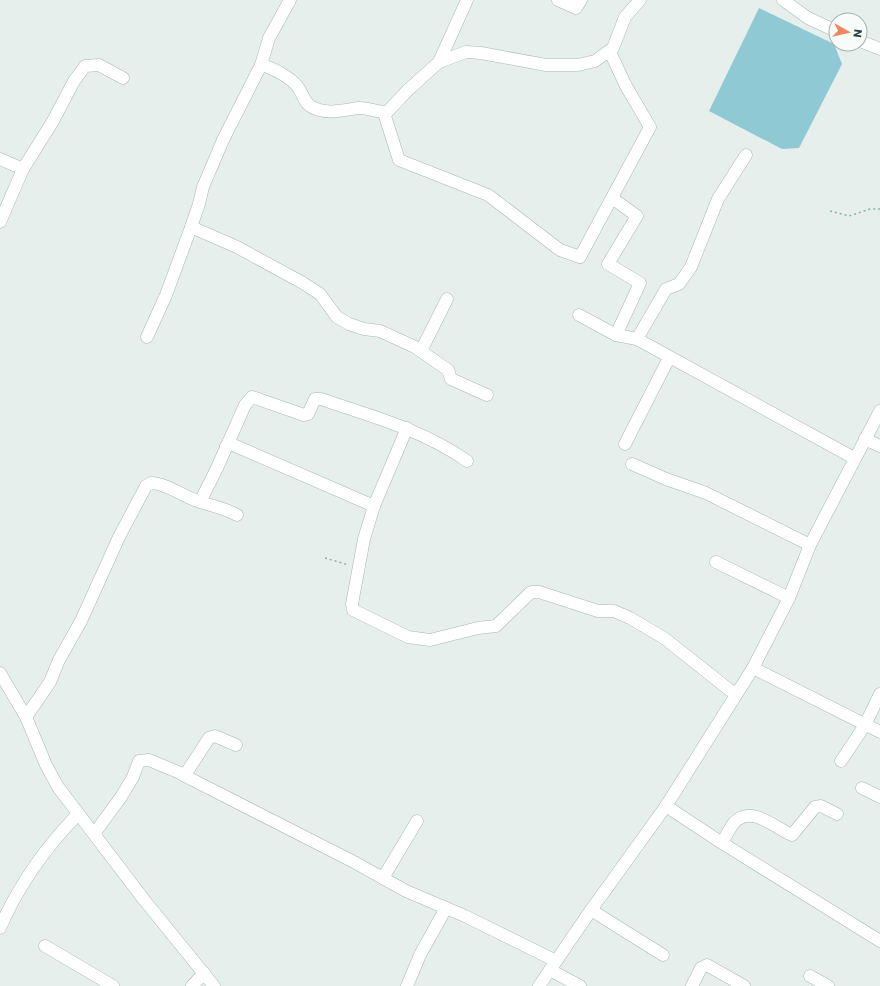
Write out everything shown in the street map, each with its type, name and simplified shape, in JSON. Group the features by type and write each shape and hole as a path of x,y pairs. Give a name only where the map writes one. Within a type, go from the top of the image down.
{"street":[{"path":"147,337 166,295 191,227 203,187 223,140 261,64 269,38 290,0"},
{"path":"439,62 467,0"},
{"path":"558,0 576,8 581,0"},
{"path":"261,64 291,80 309,105 316,109 341,111 365,108 384,112 388,111 408,90 439,62 456,55 473,52 535,64 578,65 591,62 610,52 615,44 624,17 640,0"},
{"path":"783,0 808,18 828,27"},
{"path":"868,44 880,49"},
{"path":"384,112 399,160 488,195 560,250 580,257 650,127 626,86 610,52"},
{"path":"0,222 23,169 53,122 74,81 85,66 99,65 123,78"},
{"path":"637,339 666,289 679,284 688,272 718,199 746,155"},
{"path":"0,159 23,169"},
{"path":"612,198 637,216 608,264 640,283 616,335"},
{"path":"191,227 237,247 303,283 320,294 337,316 343,320 354,326 386,333 421,351 448,370 451,379 487,395"},
{"path":"421,351 447,299"},
{"path":"579,315 616,335 637,339 669,358 854,458"},
{"path":"626,444 669,358"},
{"path":"200,502 229,443 245,405 252,397 304,415 308,414 315,400 321,399 407,428 438,442 467,462"},
{"path":"539,986 591,910 666,806 753,668 789,598 810,546 854,458 880,411"},
{"path":"407,428 374,506 358,568 352,604 353,610 408,637 430,640 478,628 492,628 506,617 531,592 534,591 598,611 611,610 630,618 664,638 736,695"},
{"path":"865,439 880,446"},
{"path":"229,443 374,506"},
{"path":"632,464 666,479 706,493 810,546"},
{"path":"26,716 50,682 59,660 81,621 119,537 146,486 150,483 158,484 200,502 224,508 237,515"},
{"path":"716,562 789,598"},
{"path":"753,668 880,732"},
{"path":"0,673 26,716 52,776 78,814 145,901 214,986"},
{"path":"841,761 865,725 880,694"},
{"path":"184,775 187,773 209,738 215,736 236,746"},
{"path":"94,834 121,797 133,777 139,761 149,760 184,775 406,891 446,908 553,965 580,986"},
{"path":"862,788 880,797"},
{"path":"666,806 722,843 880,941"},
{"path":"722,843 733,824 749,816 757,817 792,836 815,807 821,806 837,814"},
{"path":"0,928 31,869 55,838 78,814"},
{"path":"383,878 417,821"},
{"path":"408,986 420,955 446,908"},
{"path":"591,910 663,955"},
{"path":"45,946 113,986"},
{"path":"692,986 701,968 707,965 744,986"},
{"path":"192,986 204,973"},
{"path":"810,976 828,986"}],"path":[{"path":"830,211 849,216 870,209 880,209"},
{"path":"325,558 358,568"}],"water":[{"path":"759,8 828,41 828,52 837,52 842,64 799,148 782,149 709,111"}]}
